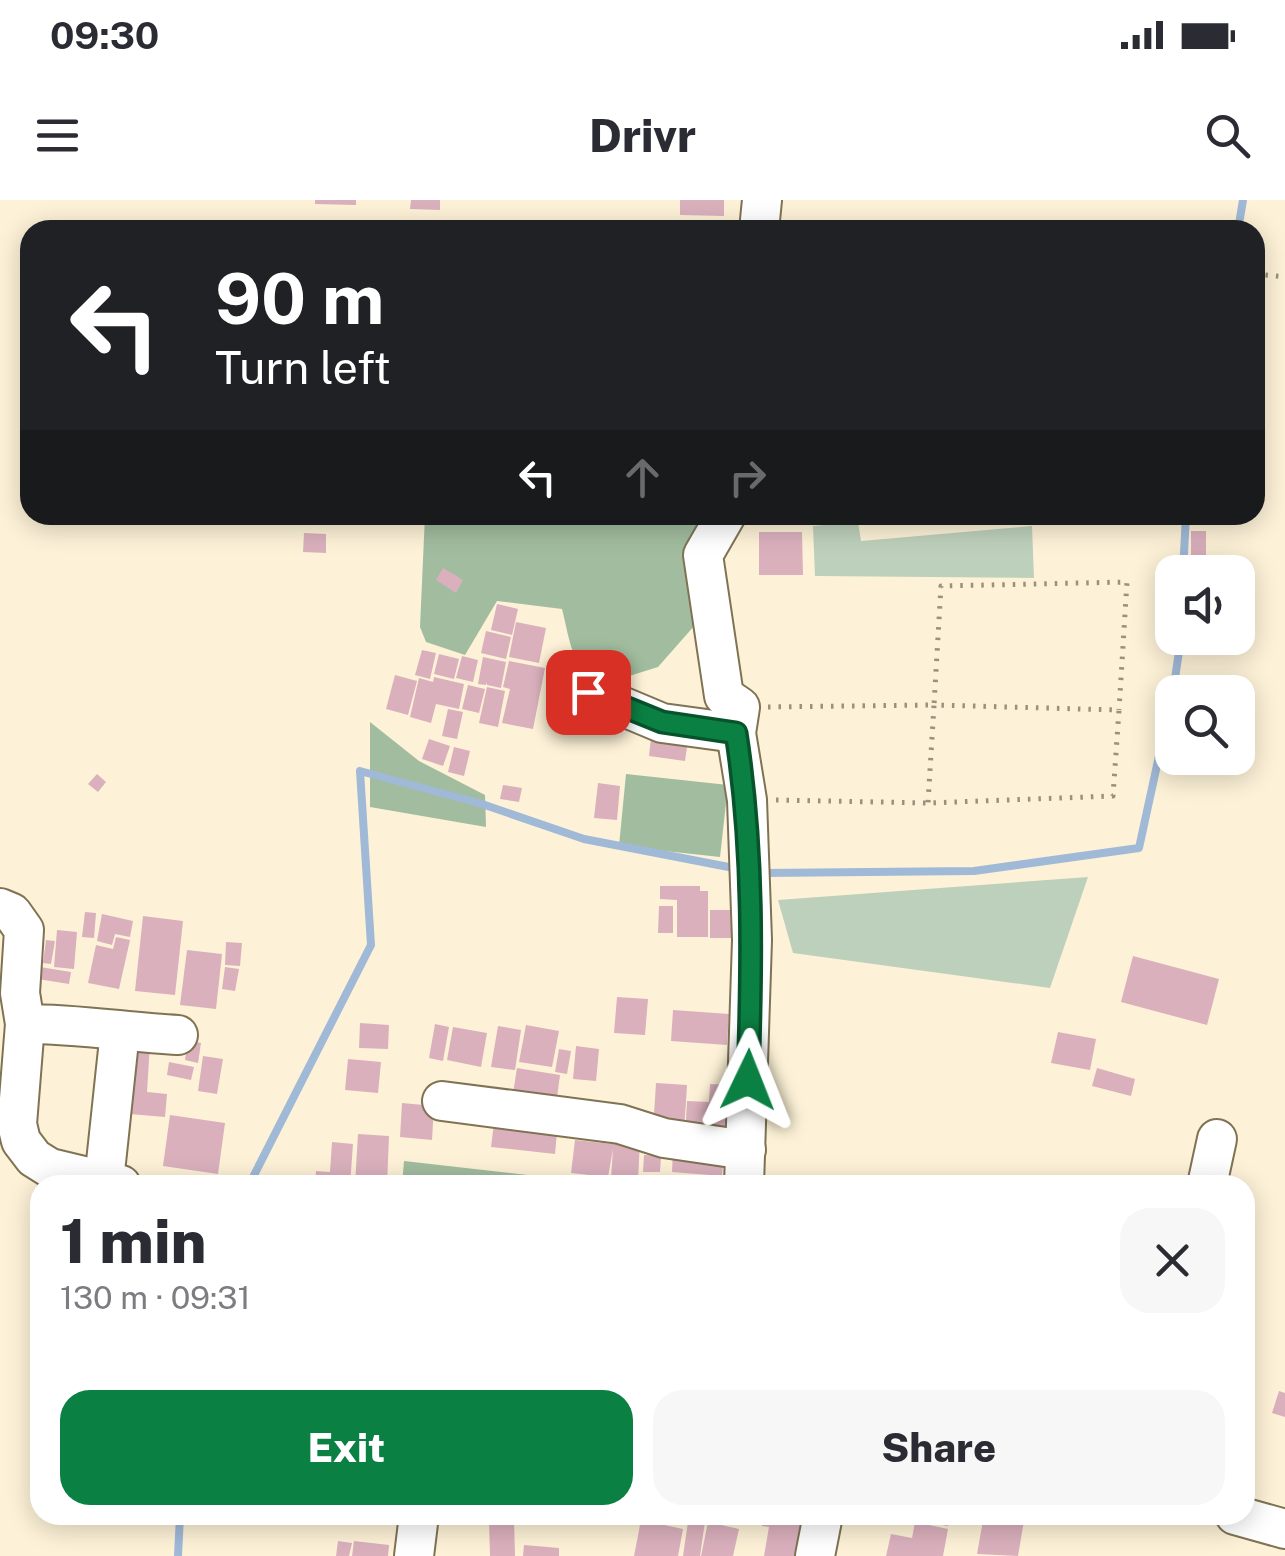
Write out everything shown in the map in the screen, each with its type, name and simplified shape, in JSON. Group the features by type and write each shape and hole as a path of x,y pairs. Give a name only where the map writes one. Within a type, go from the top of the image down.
{"street":[{"path":"442,1102 620,1124 745,1168 752,940 747,800 738,720 724,696 703,555 720,525"},
{"path":"588,692 662,722 738,720"},
{"path":"0,908 12,913 24,930 20,993 25,1024 17,1124 21,1141 34,1158 50,1168 79,1175"},
{"path":"25,1024 80,1024 178,1034"},
{"path":"113,1175 120,1031"},
{"path":"1208,1175 1217,1139"},
{"path":"1255,1521 1285,1529"},
{"path":"414,1556 418,1525"},
{"path":"815,1556 821,1525"}],"path":[{"path":"747,800 928,804 1113,796 1128,582 941,586 928,804"},
{"path":"738,720 934,705 1119,710"}],"green space":[{"path":"425,525 700,525 684,547 695,625 658,667 626,677 591,680 574,655 562,609 497,601 465,655 426,642 420,627"},
{"path":"858,525 861,541 1032,526 1034,578 815,576 813,526"},
{"path":"370,722 419,761 485,795 486,827 370,807"},
{"path":"626,774 728,785 720,857 619,846"},
{"path":"1088,877 1050,988 793,953 778,900"},
{"path":"404,1161 528,1175 403,1175"}],"building":[{"path":"315,200 356,200 356,205 315,204"},
{"path":"411,200 440,200 440,210 410,209"},
{"path":"680,200 724,200 724,216 680,215"},
{"path":"1191,531 1206,531 1206,555 1191,555"},
{"path":"759,532 802,532 803,575 759,575"},
{"path":"304,533 326,534 326,553 303,552"},
{"path":"443,568 463,580 456,593 436,580"},
{"path":"497,604 518,609 512,635 491,630"},
{"path":"516,622 546,628 539,663 509,657"},
{"path":"486,631 511,637 506,659 481,653"},
{"path":"422,650 436,653 430,679 415,675"},
{"path":"439,654 459,659 454,679 434,674"},
{"path":"462,656 478,660 473,682 456,678"},
{"path":"483,657 506,662 501,688 487,682 478,684"},
{"path":"509,661 545,668 533,729 502,723 510,689 503,687"},
{"path":"395,675 417,681 408,715 386,709"},
{"path":"434,677 464,684 459,709 436,704 431,723 410,717 419,678 433,682"},
{"path":"468,685 485,689 479,713 462,709"},
{"path":"487,687 505,691 498,727 479,723"},
{"path":"448,709 463,712 457,739 442,736"},
{"path":"652,729 689,733 685,761 649,756"},
{"path":"429,739 450,746 443,766 422,759"},
{"path":"454,747 470,751 464,776 448,772"},
{"path":"97,774 106,782 98,792 88,784"},
{"path":"598,783 620,786 617,820 594,818"},
{"path":"503,785 522,788 519,802 500,799"},
{"path":"660,886 700,886 700,891 708,891 708,937 677,937 677,900 660,899"},
{"path":"659,906 673,906 673,933 658,933"},
{"path":"710,910 733,910 733,938 710,938"},
{"path":"85,912 96,913 94,938 82,937"},
{"path":"102,914 133,921 130,937 115,934 112,945 97,941"},
{"path":"143,916 183,921 175,995 135,991"},
{"path":"57,930 77,932 74,969 54,967"},
{"path":"116,937 130,940 119,989 88,983 96,945 113,949"},
{"path":"46,940 55,941 51,964 43,963"},
{"path":"226,942 242,943 240,966 225,965"},
{"path":"187,950 222,954 216,1009 180,1005"},
{"path":"1133,956 1219,979 1207,1025 1121,1002"},
{"path":"40,967 71,972 69,984 38,979"},
{"path":"225,967 239,969 235,991 222,989"},
{"path":"617,997 648,999 645,1035 614,1033"},
{"path":"673,1010 729,1014 727,1045 671,1041"},
{"path":"360,1023 389,1025 388,1049 359,1048"},
{"path":"435,1024 449,1027 443,1061 429,1058"},
{"path":"526,1025 559,1031 552,1067 519,1062"},
{"path":"498,1026 521,1030 515,1070 491,1067"},
{"path":"453,1027 487,1033 481,1067 447,1060"},
{"path":"1058,1032 1096,1039 1090,1070 1051,1063"},
{"path":"188,1040 201,1043 198,1063 185,1060"},
{"path":"121,1042 150,1044 147,1092 167,1094 165,1117 118,1113"},
{"path":"576,1046 599,1049 596,1081 573,1079"},
{"path":"559,1049 571,1051 567,1074 555,1072"},
{"path":"203,1056 223,1059 217,1094 198,1091"},
{"path":"348,1059 381,1062 378,1093 345,1090"},
{"path":"169,1062 194,1067 191,1080 167,1075"},
{"path":"517,1068 560,1075 555,1113 511,1106"},
{"path":"1097,1068 1135,1079 1131,1096 1092,1086"},
{"path":"656,1083 687,1085 684,1132 653,1130"},
{"path":"710,1084 736,1085 734,1141 685,1138 687,1101 709,1102"},
{"path":"402,1103 434,1106 432,1140 400,1137"},
{"path":"170,1115 225,1123 218,1174 163,1166"},
{"path":"495,1115 558,1122 555,1154 491,1147"},
{"path":"358,1134 389,1136 387,1175 356,1175"},
{"path":"613,1139 640,1141 638,1175 611,1175 613,1149 608,1175 571,1173 575,1140 613,1144"},
{"path":"332,1142 353,1144 351,1175 316,1175 316,1171 330,1172"},
{"path":"673,1149 724,1153 722,1175 672,1172"},
{"path":"644,1155 661,1156 660,1172 643,1172"},
{"path":"1279,1391 1285,1393 1285,1417 1272,1413"},
{"path":"489,1525 514,1525 515,1556 490,1556"},
{"path":"640,1525 683,1529 678,1556 634,1556"},
{"path":"688,1525 705,1525 700,1556 683,1556"},
{"path":"707,1525 739,1529 733,1556 701,1556"},
{"path":"808,1525 803,1556 764,1556 769,1527 762,1526"},
{"path":"914,1525 948,1529 943,1556 886,1556 891,1534 912,1538"},
{"path":"982,1525 1023,1525 1018,1556 977,1554"},
{"path":"338,1541 352,1543 349,1556 336,1556"},
{"path":"354,1541 389,1545 388,1556 352,1556"},
{"path":"524,1545 559,1548 559,1556 523,1556"}],"waterway":[{"path":"1240,220 1243,200"},
{"path":"1184,555 1185,525"},
{"path":"1176,675 1178,655"},
{"path":"254,1175 371,945 360,771 482,804 584,839 739,869"},
{"path":"763,873 974,871 1139,848 1155,774"},
{"path":"178,1556 180,1525"}],"route":[{"path":"588,692 662,722 736,733 747,800 752,940 748,1080"}]}
